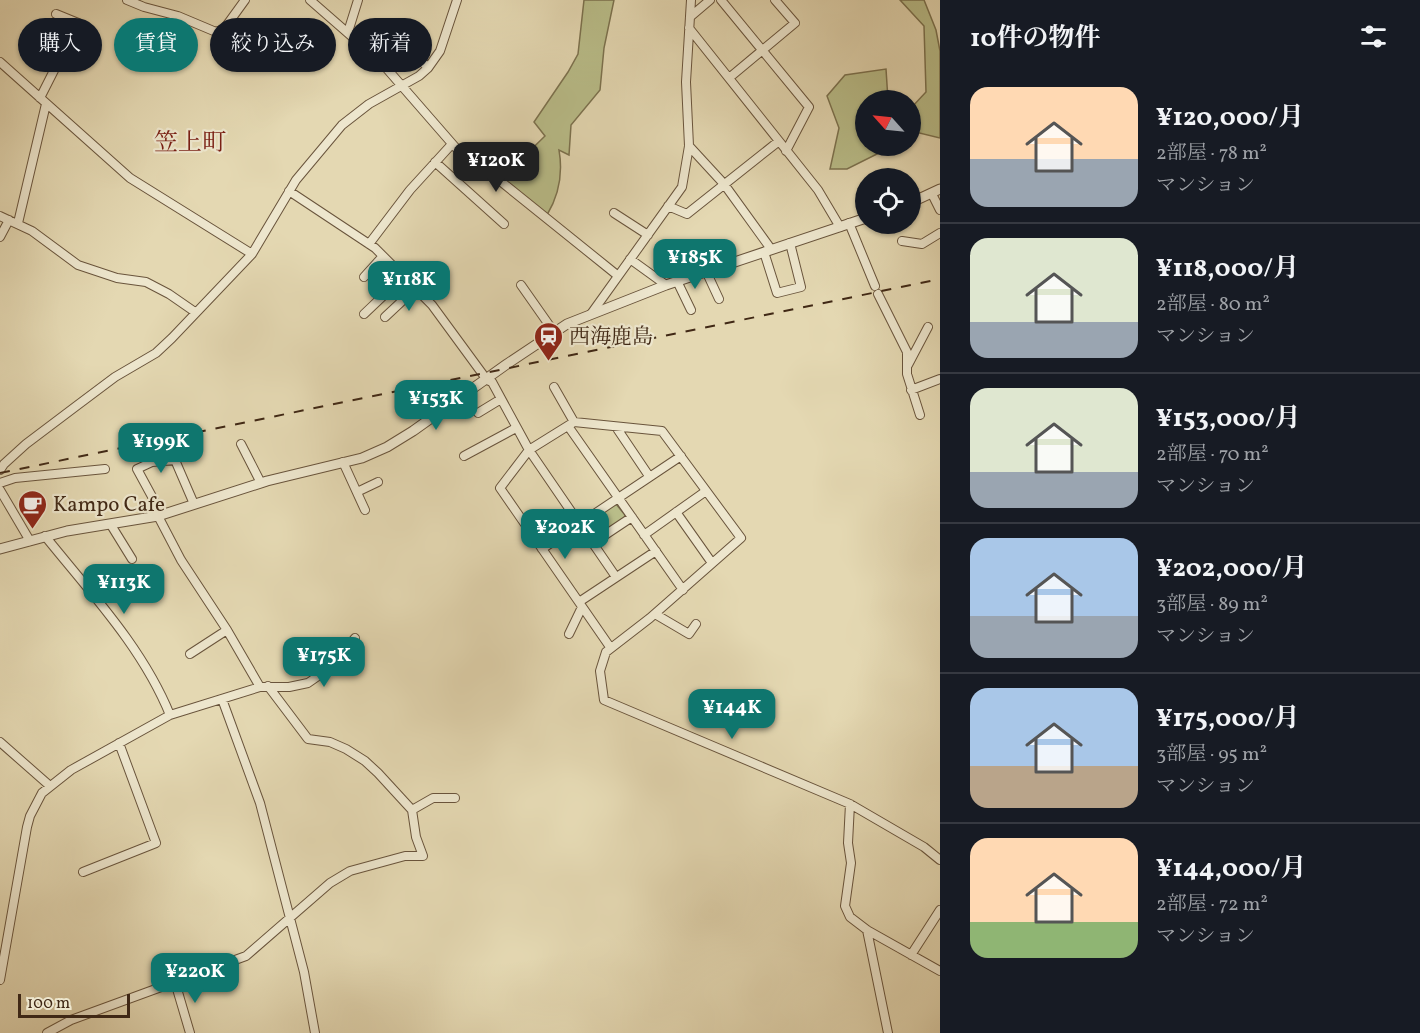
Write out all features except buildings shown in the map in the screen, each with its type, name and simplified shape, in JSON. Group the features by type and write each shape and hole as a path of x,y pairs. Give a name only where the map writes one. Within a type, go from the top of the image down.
{"street":[{"path":"127,0 178,16 216,32 224,29 245,0"},
{"path":"310,0 348,32"},
{"path":"352,18 358,0"},
{"path":"432,62 440,51 457,0"},
{"path":"591,314 682,187 689,146 686,82 691,0"},
{"path":"690,17 710,0"},
{"path":"721,0 808,107 786,151"},
{"path":"729,78 795,23 776,0"},
{"path":"40,98 78,23 56,14"},
{"path":"689,27 845,225 907,352 907,374 920,416"},
{"path":"0,62 130,178 252,254"},
{"path":"389,72 452,144 617,275"},
{"path":"0,470 26,444 115,377 156,353 252,254 289,191 323,146 342,126 369,104 424,72"},
{"path":"0,237 14,222 46,104"},
{"path":"668,206 687,214 779,141"},
{"path":"369,244 410,190 452,144"},
{"path":"689,146 724,184 767,250 777,293 801,287 790,243"},
{"path":"435,162 504,224"},
{"path":"289,191 369,244 432,305 487,380 492,382 529,450 616,577"},
{"path":"921,198 936,192 940,210"},
{"path":"614,213 648,235"},
{"path":"0,216 32,231 78,265 117,278 146,282 170,294 195,312"},
{"path":"0,549 45,536 160,516 261,483 362,458 387,447 554,332 591,314 676,281 855,222"},
{"path":"902,241 922,244 940,233"},
{"path":"364,277 383,256"},
{"path":"630,259 666,285"},
{"path":"706,271 719,299"},
{"path":"364,314 404,276"},
{"path":"676,281 691,310"},
{"path":"521,285 554,332"},
{"path":"385,317 416,288"},
{"path":"908,366 928,327"},
{"path":"911,390 940,379"},
{"path":"554,387 571,424 618,497 683,590"},
{"path":"478,413 501,399"},
{"path":"610,647 500,488 529,450 571,424 662,431 741,538 655,614 610,647 602,661 600,671 603,700 850,804 924,847 940,860"},
{"path":"616,427 649,476"},
{"path":"464,456 516,428"},
{"path":"241,444 261,483"},
{"path":"542,549 681,456"},
{"path":"47,1033 71,1020 246,956 330,883 350,871 405,856 423,856 416,837 412,810 365,761 330,742 308,739 264,686 181,560 137,469 152,462 175,460 194,504"},
{"path":"343,462 365,510"},
{"path":"0,483 15,478 105,469"},
{"path":"357,492 378,482"},
{"path":"0,490 30,541"},
{"path":"644,535 706,491"},
{"path":"676,512 712,563"},
{"path":"592,543 632,517"},
{"path":"111,525 132,559"},
{"path":"45,536 128,641 160,690 170,715"},
{"path":"568,634 580,605 616,577 656,551"},
{"path":"655,614 689,634 696,624"},
{"path":"190,654 227,630"},
{"path":"0,980 27,827 42,793 71,770 170,715 264,686 289,687 313,680 331,667 355,638"},
{"path":"222,699 260,804 304,972 315,1033"},
{"path":"0,742 50,786"},
{"path":"83,872 156,843 119,743"},
{"path":"412,810 433,798 455,798"},
{"path":"850,804 848,843 851,863 845,906 850,918 940,971"},
{"path":"911,955 940,910"},
{"path":"867,930 888,1033"},
{"path":"175,981 190,1033"}],"green space":[{"path":"584,0 614,0 604,48 600,90 571,125 569,155 559,150 559,184 547,215 501,179 545,136 534,122 578,54"},
{"path":"900,0 924,0 936,30 940,51 940,138 921,133 921,97 926,92 924,26"},
{"path":"886,69 887,90 855,90 855,156 873,156 847,169 830,169 839,128 827,96 845,75"},
{"path":"616,504 625,515 624,519 594,539 588,531 599,524 595,516"}],"railway":[{"path":"0,473 940,279"}],"place":[{"name":"西海鹿島","path":"548,362"},
{"name":"Kampo Cafe","path":"32,530"}],"district":[{"name":"笠上町","path":"190,142"}]}
